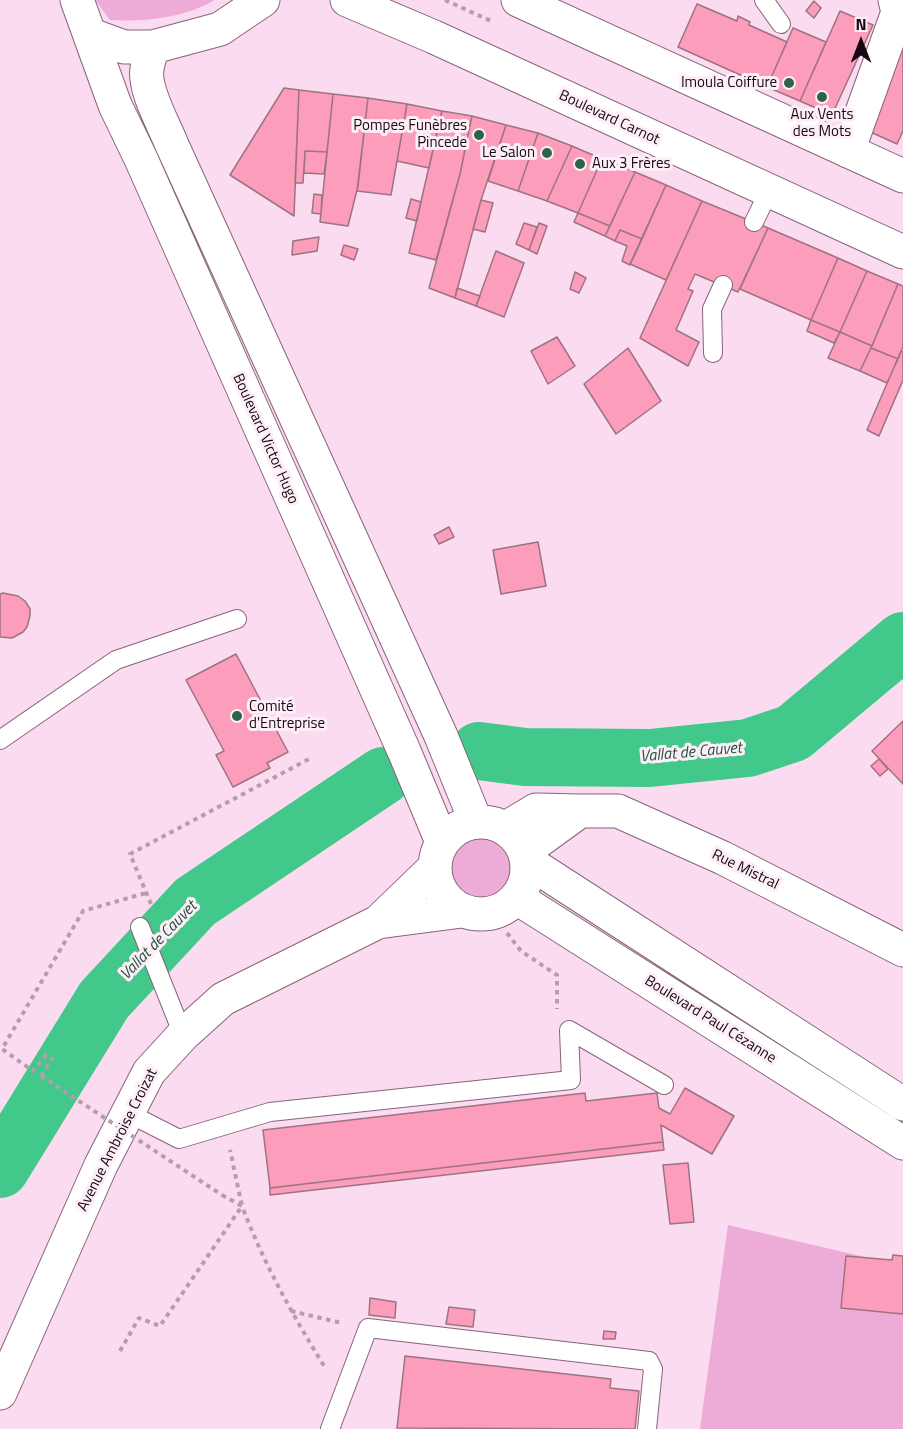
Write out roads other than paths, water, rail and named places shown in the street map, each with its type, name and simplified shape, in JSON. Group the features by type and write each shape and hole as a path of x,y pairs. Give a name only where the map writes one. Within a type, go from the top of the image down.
{"main road":[{"name":"Boulevard Victor Hugo","path":"77,0 115,105 404,751 438,855"},
{"path":"90,35 124,47 153,47 220,29 263,0"},
{"name":"Boulevard Carnot","path":"347,0 903,252"},
{"path":"518,0 903,176"},
{"path":"848,151 898,9"},
{"path":"153,47 146,77 172,145 441,736 509,840 526,880 517,898 506,908 492,913 477,914 462,911 448,900 438,885 438,855 451,832 463,825 509,840 903,1104"},
{"name":"Rue Mistral","path":"509,840 580,811 618,811 723,858 903,950"},
{"name":"Avenue Ambroise Croizat","path":"378,922 438,855"},
{"name":"Boulevard Paul Cézanne","path":"517,898 903,1143"},
{"name":"Avenue Ambroise Croizat","path":"0,1393 101,1165 149,1072 183,1035 223,999 378,922 462,911"}],"lane":[{"path":"764,0 781,24"},
{"path":"754,222 770,191"},
{"path":"713,353 712,309 723,285"},
{"path":"0,741 116,660 237,619"},
{"path":"142,934 183,1035"},
{"path":"128,1113 179,1139 270,1112 571,1080 569,1030 664,1085"},
{"path":"330,1429 368,1329 650,1361 653,1369 647,1429"}],"waterway":[{"name":"Vallat de Cauvet","path":"479,751 525,757 650,758 748,748 793,733 903,641"},
{"name":"Vallat de Cauvet","path":"0,1169 104,1000 195,902 383,776"}],"place":[{"name":"Imoula Coiffure","path":"789,83"},
{"name":"Aux Vents des Mots","path":"822,97"},
{"name":"Pompes Funèbres Pincede","path":"479,135"},
{"name":"Le Salon","path":"547,153"},
{"name":"Aux 3 Frères","path":"580,164"},
{"name":"Comité d'Entreprise","path":"237,716"}]}
